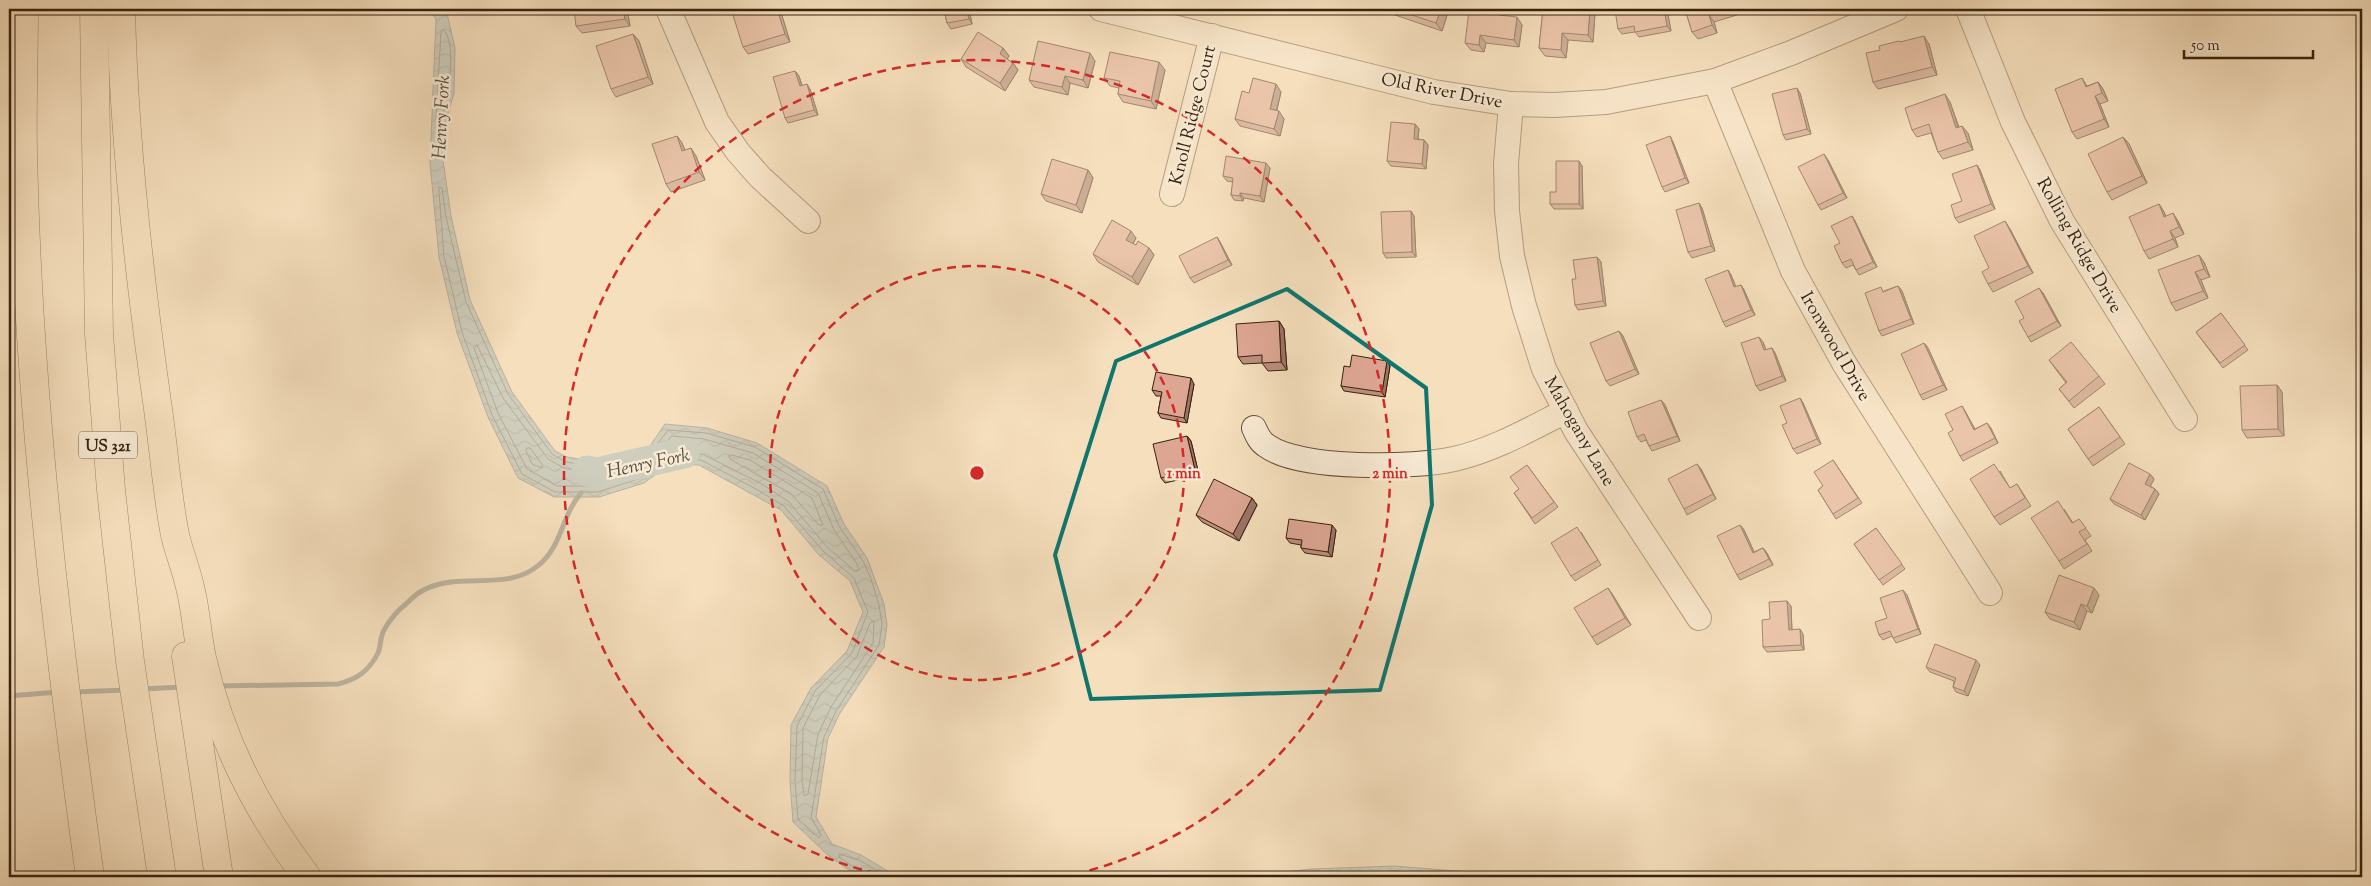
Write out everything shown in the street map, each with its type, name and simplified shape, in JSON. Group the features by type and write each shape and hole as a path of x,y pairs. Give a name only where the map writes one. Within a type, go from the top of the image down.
{"highway":[{"path":"24,9 23,153 44,503 52,583 90,877"},
{"name":"US 321","path":"94,9 99,334 111,490 130,661 162,877"},
{"path":"121,9 125,108 134,222 175,535 176,589 219,877"},
{"path":"175,535 190,587 202,658 222,726 236,759 260,805 306,877"}],"street":[{"path":"668,9 717,122 738,152 760,177 808,222"},
{"name":"Old River Drive","path":"1101,9 1434,92 1511,104 1606,102 1715,81 1791,53 1896,9"},
{"name":"Rolling Ridge Drive","path":"1968,9 2013,122 2062,221 2185,418"},
{"name":"Knoll Ridge Court","path":"1172,194 1212,36"},
{"name":"Ironwood Drive","path":"1715,81 1793,271 1844,363 1990,593"},
{"name":"Mahogany Lane","path":"1511,104 1506,164 1507,211 1512,256 1524,306 1544,369 1576,431 1699,618"},
{"path":"1254,428 1259,439 1267,447 1291,457 1345,464 1383,466 1424,464 1456,459 1496,445 1566,411"}],"highlighted area":[{"path":"1287,289 1426,388 1432,505 1380,690 1091,699 1055,555 1116,361"}],"water":[{"path":"428,9 446,9 455,48 454,93 445,124 443,160 451,216 470,300 512,392 555,451 567,457 621,466 641,466 652,443 665,424 707,428 757,443 827,486 844,524 867,558 884,604 887,625 884,647 840,713 828,738 816,817 832,844 861,855 898,877 859,877 830,857 793,822 790,781 791,725 811,688 847,651 863,612 850,581 819,555 781,510 699,465 670,464 644,483 599,497 554,497 518,478 488,417 457,333 439,257 430,163 436,19"},
{"path":"1394,866 1532,877 1240,877 1311,869"}],"building":[{"path":"574,9 623,9 625,19 576,26"},
{"path":"731,9 777,9 785,34 743,47"},
{"path":"944,9 966,9 969,19 947,23"},
{"path":"1394,9 1441,9 1436,23"},
{"path":"1484,9 1499,9 1499,15 1517,17 1514,40 1480,35 1479,45 1465,43 1469,10 1484,12"},
{"path":"1543,9 1590,9 1588,35 1562,33 1561,50 1539,48"},
{"path":"1664,9 1667,26 1635,32 1634,26 1618,29 1615,10"},
{"path":"1685,9 1727,9 1709,15 1712,25 1692,32"},
{"path":"978,32 1003,48 1000,54 1013,63 1000,83 961,59"},
{"path":"633,34 648,77 611,89 596,46"},
{"path":"1924,36 1932,67 1873,82 1866,53 1880,50 1879,46"},
{"path":"1038,41 1090,53 1083,80 1065,76 1062,87 1029,80"},
{"path":"1110,52 1159,62 1151,101 1118,94 1120,81 1104,78"},
{"path":"795,71 800,86 807,84 814,110 785,118 773,77"},
{"path":"1253,78 1276,84 1270,109 1279,111 1274,129 1235,119 1242,91 1249,93"},
{"path":"2082,78 2086,87 2098,82 2102,93 2095,96 2104,119 2072,132 2055,89"},
{"path":"1797,88 1807,129 1783,135 1772,94"},
{"path":"1945,94 1956,128 1962,126 1968,142 1938,152 1929,124 1912,130 1905,108"},
{"path":"1391,122 1415,124 1414,139 1424,140 1422,164 1387,161"},
{"path":"677,136 682,151 691,148 699,172 666,184 652,144"},
{"path":"1670,136 1685,178 1662,187 1646,145"},
{"path":"2123,137 2142,176 2107,192 2088,154"},
{"path":"1824,154 1843,193 1818,205 1798,167"},
{"path":"1226,156 1266,163 1260,196 1240,193 1240,196 1231,195 1233,178 1223,176"},
{"path":"1052,159 1088,170 1076,205 1041,194"},
{"path":"1556,161 1579,161 1579,204 1550,204 1550,192 1556,192"},
{"path":"1977,165 1991,204 1955,218 1951,205 1962,201 1952,174"},
{"path":"1699,203 1711,246 1688,252 1676,210"},
{"path":"2159,204 2164,217 2173,213 2179,227 2170,231 2173,239 2144,251 2129,217"},
{"path":"1411,211 1412,252 1383,253 1381,212"},
{"path":"1852,216 1873,262 1856,270 1851,259 1842,263 1834,246 1840,243 1831,226"},
{"path":"1112,220 1131,231 1126,240 1136,245 1138,241 1149,248 1132,277 1093,254"},
{"path":"2005,221 2028,266 1988,284 1982,272 1989,268 1974,236"},
{"path":"1217,237 1228,260 1190,278 1179,256"},
{"path":"2199,255 2204,269 2195,272 2203,291 2171,303 2158,270"},
{"path":"1597,257 1603,301 1575,305 1572,279 1576,279 1573,260"},
{"path":"1728,270 1734,287 1741,285 1751,310 1723,322 1705,279"},
{"path":"1898,286 1911,319 1879,331 1865,293 1881,287 1883,292"},
{"path":"2039,288 2057,321 2028,337 2019,321 2024,318 2015,301"},
{"path":"2221,313 2245,345 2220,363 2196,332"},
{"path":"1279,321 1281,362 1262,363 1262,355 1238,357 1236,324"},
{"path":"1619,331 1635,369 1606,381 1590,343"},
{"path":"1759,337 1764,350 1772,348 1782,376 1756,386 1741,343"},
{"path":"2071,342 2099,376 2069,401 2059,389 2067,382 2049,360"},
{"path":"1924,343 1943,385 1920,395 1901,354"},
{"path":"1352,355 1387,361 1382,392 1341,386 1344,366 1350,367"},
{"path":"1156,372 1191,378 1184,418 1158,413 1162,392 1152,390"},
{"path":"2277,385 2278,429 2242,430 2240,386"},
{"path":"1800,398 1817,439 1793,449 1782,425 1787,423 1780,406"},
{"path":"1661,400 1677,436 1649,446 1644,434 1637,437 1628,412"},
{"path":"1962,406 1974,430 1987,423 1995,438 1960,456 1948,433 1953,430 1945,414"},
{"path":"2099,407 2120,437 2088,459 2068,429"},
{"path":"1187,436 1195,470 1161,478 1153,444"},
{"path":"1833,460 1858,498 1833,514 1818,490 1823,486 1814,472"},
{"path":"2129,463 2150,474 2145,484 2155,489 2141,515 2110,499"},
{"path":"1697,464 1713,494 1684,509 1668,479"},
{"path":"1994,464 2010,488 2017,484 2025,498 1994,517 1970,479"},
{"path":"1527,465 1554,502 1532,518 1514,493 1519,489 1510,477"},
{"path":"1214,479 1252,498 1233,534 1196,515"},
{"path":"2058,501 2072,523 2079,519 2086,528 2079,532 2087,544 2059,561 2031,518"},
{"path":"1289,519 1332,525 1328,552 1301,548 1302,540 1286,538"},
{"path":"1740,525 1753,553 1763,548 1769,559 1737,575 1717,536"},
{"path":"1577,527 1598,560 1571,576 1551,543"},
{"path":"1876,528 1902,564 1879,580 1854,544"},
{"path":"2059,575 2094,588 2087,606 2081,604 2074,622 2045,612"},
{"path":"1608,588 1625,618 1592,637 1574,608"},
{"path":"1903,590 1918,629 1893,638 1890,631 1879,635 1875,622 1887,618 1880,598"},
{"path":"1787,601 1789,630 1800,629 1801,645 1763,647 1762,620 1770,619 1769,602"},
{"path":"1935,644 1976,660 1964,691 1953,687 1956,678 1926,667"}],"waterway":[{"name":"Henry Fork","path":"587,471 597,473 684,453"},
{"path":"216,686 338,684 357,677 371,665 379,650 383,633 391,620 399,610 420,592 434,585 450,582 513,578 527,573 540,564 553,548 570,511 581,493"},
{"path":"142,689 183,687"},
{"path":"74,692 126,690"},
{"path":"9,696 58,692"}]}
